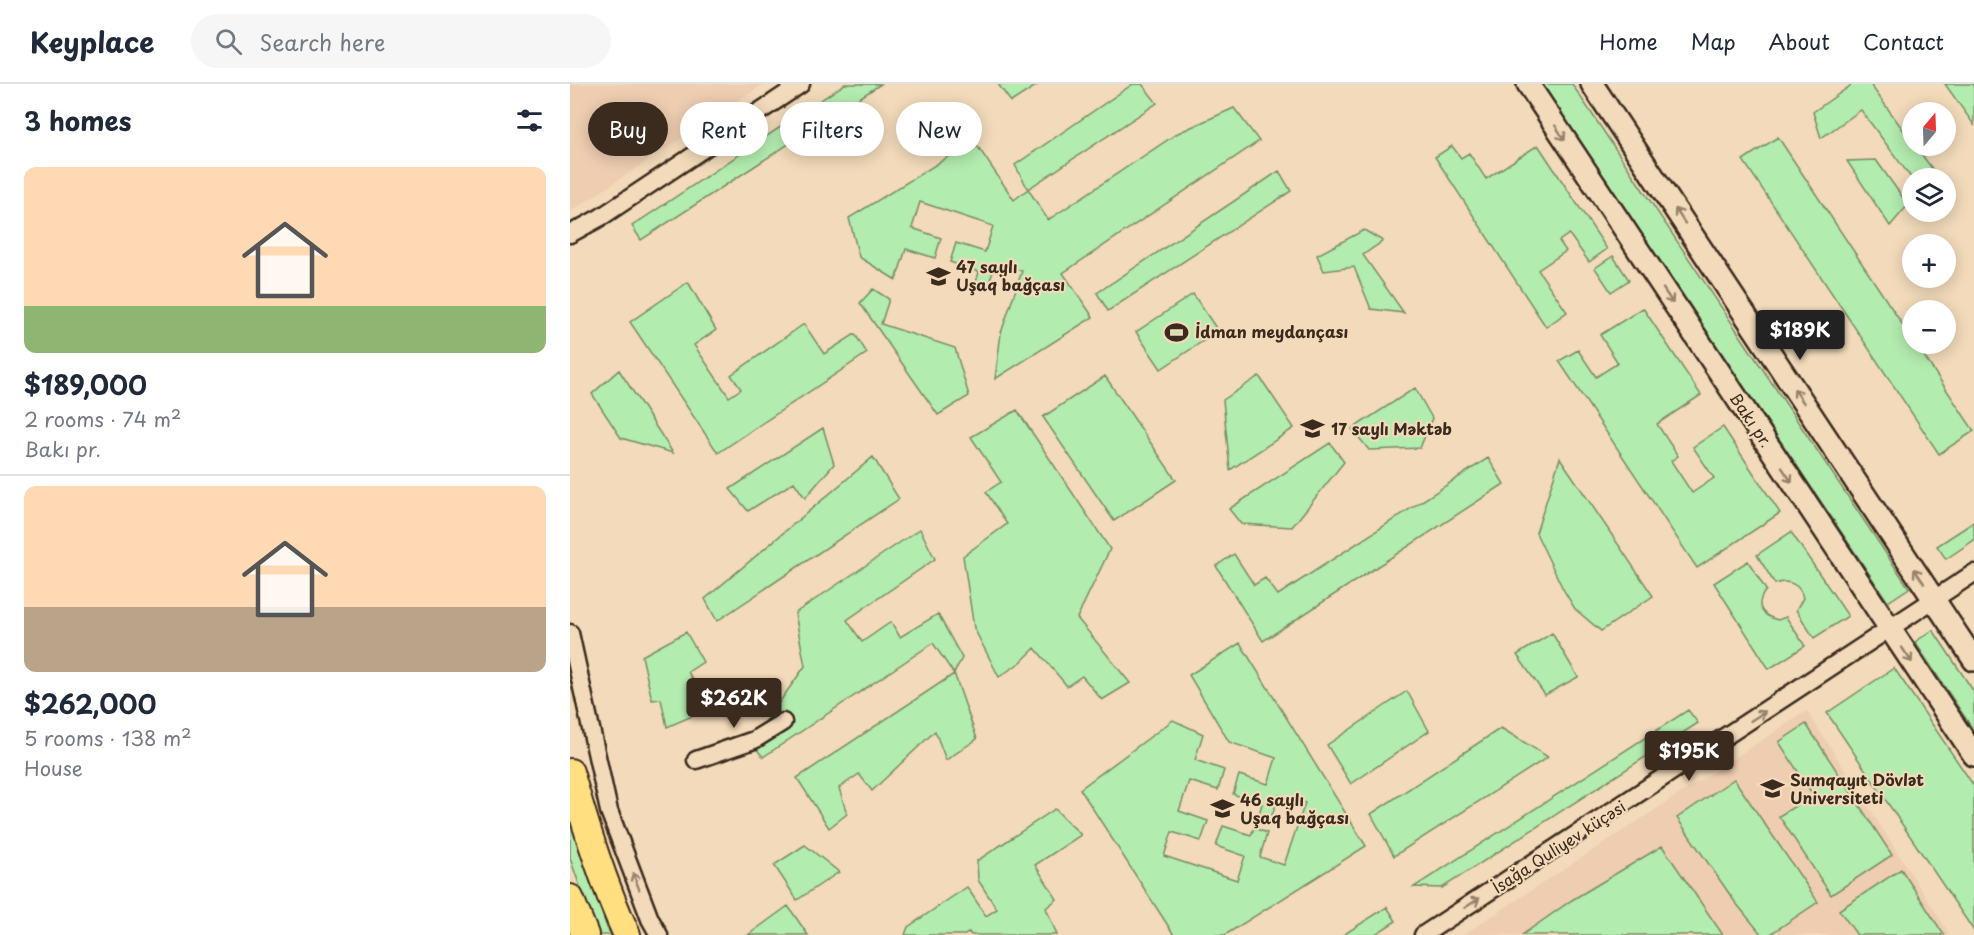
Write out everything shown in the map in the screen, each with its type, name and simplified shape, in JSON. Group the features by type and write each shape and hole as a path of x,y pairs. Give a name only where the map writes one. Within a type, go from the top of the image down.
{"main road":[{"path":"570,772 585,822 627,935"},
{"path":"570,898 585,935"}],"street":[{"path":"570,234 594,222 801,84"},
{"name":"Bakı pr.","path":"1528,84 1974,755"},
{"path":"1592,84 1974,660"},
{"name":"İsağa Quliyev küçəsi","path":"1423,935 1801,689 1974,573"},
{"path":"570,633 609,811 650,919 659,935"},
{"path":"696,760 754,740 783,722"}],"shaded area":[{"path":"570,84 764,84 737,102 680,102 680,139 668,147 668,102 588,102 588,156 655,156 570,212"},
{"name":"Sumqayıt Dövlət Universiteti","path":"1807,711 1950,935 1463,935"}],"green space":[{"path":"845,84 881,84 853,102 818,102"},
{"path":"998,84 1039,84 1011,102"},
{"path":"1133,84 1142,84 1157,103 1028,189 1015,165"},
{"path":"1542,84 1572,84 1909,588 1888,602"},
{"path":"1853,84 1870,84 1902,128 1902,156 1923,156 1932,168 1904,168 1861,110 1821,138 1813,112"},
{"path":"1945,84 1974,84 1974,125"},
{"path":"1234,108 1259,141 1063,273 1093,317 995,379 1001,333 1022,271 996,263 988,286 976,282 979,272 950,262 956,243 985,252 993,226 920,202 912,228 941,238 935,258 906,249 896,280 859,257 849,218 950,156 982,156 982,153 1014,200 1028,189 1048,220 1178,133"},
{"path":"780,127 780,150 641,240 632,226 737,156 768,156 768,135"},
{"path":"1778,137 1902,324 1902,354 1923,354 1974,431 1939,454 1743,160"},
{"path":"1538,145 1607,249 1589,262 1569,234 1559,241 1566,251 1538,270 1567,312 1546,327 1435,157 1452,146 1461,158 1469,153 1486,179"},
{"path":"1876,160 1902,197 1902,212 1890,226 1847,161"},
{"path":"1279,171 1291,191 1108,311 1097,293"},
{"path":"1364,230 1383,241 1363,255 1404,313 1371,309 1354,267 1324,271 1317,255"},
{"path":"1613,256 1629,280 1611,292 1595,268"},
{"path":"688,282 716,330 694,345 729,397 741,389 731,375 804,324 824,354 855,334 867,353 718,453 630,322"},
{"path":"873,289 889,299 881,324 955,348 969,396 938,415 860,303"},
{"name":"İdman meydançası","path":"1193,294 1218,331 1161,369 1136,332"},
{"path":"1643,308 1701,395 1657,424 1678,456 1671,461 1692,493 1714,478 1693,447 1723,427 1780,513 1697,568 1559,361 1578,350 1596,377 1618,363 1600,335"},
{"path":"619,370 673,453 621,438 592,394"},
{"path":"1105,376 1176,480 1114,521 1043,417"},
{"path":"1259,376 1294,428 1230,470 1223,400"},
{"path":"1415,388 1432,418 1420,448 1369,450 1352,429"},
{"path":"1017,410 1110,549 1077,618 1130,683 1102,700 1082,676 1067,686 1035,648 1021,662 999,677 974,628 963,556 1007,524 986,492 1001,482 971,437"},
{"path":"823,428 834,464 805,498 794,482 748,511 730,489"},
{"path":"1330,443 1344,462 1292,527 1241,524 1229,509"},
{"path":"873,457 899,499 717,621 705,599"},
{"path":"1488,458 1504,484 1263,641 1216,566 1234,554 1254,585 1265,578 1278,595"},
{"path":"1560,458 1653,596 1601,631 1575,609 1536,533"},
{"path":"1974,522 1974,540 1946,559 1937,546"},
{"path":"920,529 935,559 847,620 862,642 891,622 900,637 938,614 962,658 954,673 977,739 946,760 935,731 872,791 859,774 839,788 847,814 829,828 797,778 954,674 933,643 763,757 751,742 805,666 795,613"},
{"path":"1791,532 1848,616 1814,638 1796,610 1803,598 1799,589 1789,583 1775,584 1757,555"},
{"path":"1748,561 1766,590 1760,600 1761,609 1767,616 1778,620 1786,617 1805,646 1769,669 1714,583"},
{"path":"1933,630 1974,692 1974,731 1915,642"},
{"path":"686,632 703,662 688,672 711,708 667,727 661,699 652,700 642,656"},
{"path":"1552,633 1578,677 1545,695 1517,655"},
{"path":"1240,643 1366,846 1225,935 1174,935 1080,789 1173,720 1203,734 1195,760 1224,770 1218,790 1189,781 1179,811 1208,821 1201,841 1172,832 1164,856 1237,880 1245,856 1216,846 1223,826 1251,835 1254,828 1267,833 1260,857 1284,865 1305,803 1279,795 1271,818 1259,814 1262,804 1233,794 1239,775 1268,784 1276,758 1229,742 1189,675"},
{"path":"1894,668 1974,786 1974,931 1827,713"},
{"path":"1407,691 1429,731 1351,784 1327,745"},
{"path":"1688,710 1698,723 1442,888 1414,887"},
{"path":"1806,724 1892,855 1831,895 1779,816 1813,795 1779,742"},
{"path":"1501,728 1548,757 1394,856 1371,814"},
{"path":"1734,779 1818,902 1769,935 1762,935 1735,902 1677,818"},
{"path":"1055,809 1081,835 1035,865 1057,899 1046,908 1057,935 971,935 969,932 965,935 905,935 908,927 967,887 986,916 997,909 978,880 977,861"},
{"path":"570,817 611,935 597,935 570,858"},
{"path":"805,845 839,872 797,900 774,865"},
{"path":"1662,846 1723,935 1522,935 1572,900"},
{"path":"1901,869 1944,935 1857,935 1839,910"},
{"path":"788,906 808,935 748,935"},
{"path":"1387,907 1396,921 1374,935 1343,935"}],"place":[{"name":"47 saylı Uşaq bağçası","path":"938,276"},
{"name":"İdman meydançası","path":"1177,332"},
{"name":"17 saylı Məktəb","path":"1313,429"},
{"name":"Sumqayıt Dövlət Universiteti","path":"1772,789"},
{"name":"46 saylı Uşaq bağçası","path":"1222,809"}]}
